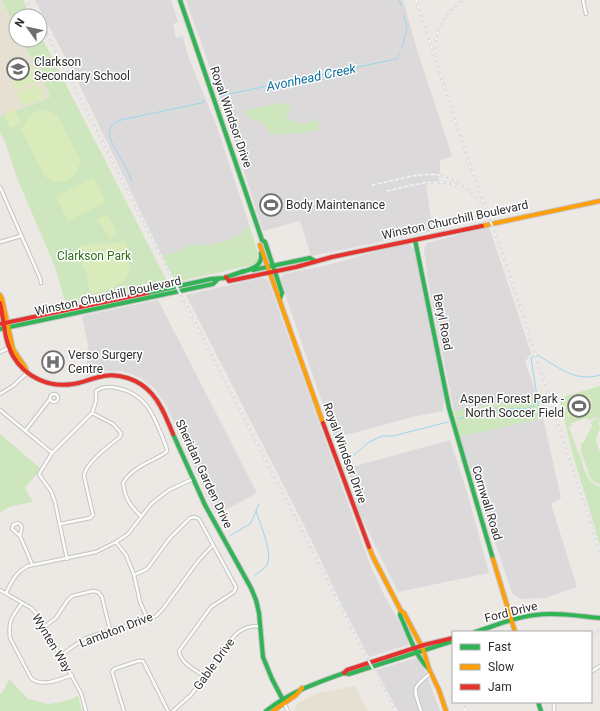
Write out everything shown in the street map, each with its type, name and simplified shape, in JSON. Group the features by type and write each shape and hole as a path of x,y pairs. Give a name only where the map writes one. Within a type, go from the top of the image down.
{"main road":[{"name":"Royal Windsor Drive","path":"180,0 262,240 265,242 273,265 282,293 280,298"},
{"name":"Winston Churchill Boulevard","path":"226,277 229,281 275,272 312,263 315,260 600,201"},
{"path":"242,272 258,265 262,258 259,249 262,240"},
{"name":"Beryl Road","path":"415,240 450,408"},
{"name":"Royal Windsor Drive","path":"260,245 373,557 401,611 404,613 418,646 423,651 446,711"},
{"name":"Winston Churchill Boulevard","path":"4,323 211,279 218,279 228,275 267,266 310,258 315,260"},
{"name":"Winston Churchill Boulevard","path":"0,329 213,284 218,279"},
{"path":"0,295 4,323"},
{"path":"0,303 4,323 13,348 28,373"},
{"name":"Sheridan Garden Drive","path":"7,328 9,348 18,365 23,371 42,381 62,385 72,385 101,376 111,375 128,378 140,383 152,392 159,402 205,506 251,588 259,613 264,656 272,679 283,700"},
{"name":"Cornwall Road","path":"450,408 460,446 517,631"},
{"name":"Ford Drive","path":"478,631 513,620 544,614 600,618"},
{"path":"266,711 297,689 418,646 452,639"},
{"path":"344,673 349,674 423,651 452,639"},
{"name":"Royal Windsor Drive","path":"418,646 418,652 425,667 430,671"},
{"path":"273,711 283,700"}],"street":[{"path":"583,0 586,14"},
{"path":"0,187 41,283"},
{"path":"0,242 21,236"},
{"path":"0,352 9,348"},
{"path":"0,394 13,386 28,373"},
{"path":"67,559 52,491 39,474 52,453 92,413 96,401 97,390 102,388 114,387 124,389 138,396 152,414 167,450 163,455 142,464 125,479 123,483 128,502 131,507 141,516"},
{"path":"25,431 50,399"},
{"path":"0,410 52,453"},
{"path":"60,524 90,518 93,515 84,472 98,455 120,437 121,433 113,424 92,413"},
{"path":"6,593 20,570 32,564 67,559 96,552 116,542 128,534 151,504 164,493 193,479"},
{"path":"134,575 147,569 170,538 193,517 199,519 235,584 236,589 234,592 211,607 179,651 186,664 205,677"},
{"path":"20,536 13,531 12,526 14,524 19,524 21,526 20,536 32,564"},
{"path":"116,542 126,555 134,575 140,602 148,620"},
{"name":"Lambton Drive","path":"61,655 84,639 110,630 148,620 156,616 199,560 213,545"},
{"name":"Wynten Way","path":"0,590 31,608 37,614 72,675 81,693 86,711"},
{"path":"44,627 56,618 72,596 93,591 98,592 102,597 110,630"},
{"path":"22,603 9,622 10,638 31,678 34,681 42,683 51,682 72,675"},
{"name":"Gable Drive","path":"173,711 187,700 239,632 248,627 260,626"},
{"path":"124,711 112,672 114,669 138,661 143,661 168,711"},
{"path":"422,711 415,691 418,683 430,671"},
{"name":"Sheridan Garden Drive","path":"283,700 288,711"}],"shaded area":[{"name":"Clarkson Secondary School","path":"0,0 8,14 8,48 26,48 51,97 0,117"},
{"path":"35,0 171,0 178,22 173,24 176,38 183,36 188,56 216,124 249,224 240,235 219,243 205,245 191,244 173,253 162,255 76,78 48,25 48,8 39,8"},
{"path":"186,0 403,0 418,53 452,156 440,160 438,182 426,185 433,231 311,256 300,221 263,231 219,93"},
{"path":"489,227 531,353 525,362 537,396 454,411 428,281 424,249 427,243"},
{"path":"409,244 414,249 428,314 444,394 443,411 412,417 334,437 281,282 281,277 284,274 328,265 384,249"},
{"path":"262,278 268,280 370,565 385,597 410,641 408,645 369,657 342,605 304,525 186,295"},
{"path":"158,300 257,493 216,515 166,405 155,389 141,378 122,371 103,371 86,376 88,345 82,316"},
{"path":"543,418 561,498 551,504 577,587 545,598 521,599 512,593 460,437"},
{"path":"450,440 467,492 489,573 398,592 359,512 348,468"},
{"path":"416,658 419,660 425,671 440,711 398,711 376,670"},
{"path":"355,686 368,711 295,711 298,703 317,693"}],"green space":[{"path":"1,0 23,0 27,8 8,8 8,14"},
{"name":"Clarkson Park","path":"26,48 47,48 168,283 87,302 66,305 55,267 17,178 5,141 0,133 0,117 51,97"},
{"path":"33,66 38,81 16,89 11,74"},
{"path":"39,84 45,98 22,106 17,92"},
{"path":"280,103 289,104 291,107 286,117 293,122 305,123 318,119 319,130 271,135 263,124 250,119 243,111"},
{"path":"15,109 21,123 10,128 4,114"},
{"path":"39,110 50,111 56,115 57,114 82,164 79,165 76,173 70,179 58,182 45,177 20,128 32,114"},
{"path":"94,177 106,202 68,221 56,197"},
{"path":"107,214 118,234 110,239 98,220"},
{"path":"249,224 259,256 256,264 176,282 162,255 173,253 191,244 205,245 219,243 240,235"},
{"path":"125,241 130,264 129,272 125,279 112,288 90,294 86,270 82,267 79,250 81,246 98,243 103,245"},
{"path":"600,386 600,423 598,417 588,420 587,418 571,423 572,426 569,427 588,477 600,487 600,545 573,455 559,398"},
{"name":"Aspen Forest Park - North Soccer Field","path":"590,394 594,410 568,418 563,402"},
{"path":"537,396 543,418 460,437 454,411"},
{"path":"598,418 600,429 596,440 600,451 600,485 590,477 581,451 581,443 583,443 592,426 591,421"},
{"path":"0,434 41,469 25,488 33,502 12,506 1,512 0,515"},
{"path":"9,679 28,699 49,704 62,702 78,696 82,711 0,711 0,694 3,692"}],"waterway":[{"name":"Avonhead Creek","path":"399,0 401,5"},
{"name":"Avonhead Creek","path":"402,49 407,27 404,15"},
{"name":"Avonhead Creek","path":"220,96 396,59 400,54"},
{"path":"132,181 110,138 109,132 114,123 121,120 205,101"},
{"path":"537,355 574,375 582,377 600,375"},
{"path":"458,419 486,414 497,410 525,408 534,406 538,403 531,358 534,356"},
{"path":"346,462 369,442 382,436 393,436 448,422"},
{"path":"255,575 267,565 268,559 267,546 256,511 259,504"},
{"path":"230,536 251,523 256,511"}],"railway":[{"path":"26,0 30,8"},
{"path":"416,0 472,172 502,252 600,552"},
{"path":"436,52 437,37 442,23 451,10 463,0"},
{"path":"48,36 367,658 396,711"},
{"path":"372,185 417,175 430,174 443,176 455,180 480,202"},
{"path":"387,191 412,185 439,182 456,185"},
{"path":"592,637 600,629"},
{"path":"464,711 465,703"}],"traffic: fast":[{"path":"180,0 262,240 265,242 282,293 280,298"},
{"path":"415,240 449,408 493,559"},
{"path":"242,272 259,264 261,253"},
{"path":"253,270 310,258 315,261"},
{"path":"147,293 211,279 224,278 244,271"},
{"path":"0,329 213,284 218,279"},
{"path":"173,434 205,505 251,588 256,600 259,613 263,657 284,702"},
{"path":"401,611 400,615 412,644 424,664 429,669"},
{"path":"478,631 527,616 543,614 600,618"},
{"path":"266,711 284,698 323,680 344,673 349,674 452,641"},
{"path":"538,703 541,711"}],"traffic: slow":[{"path":"482,226 600,201"},
{"path":"260,245 323,423"},
{"path":"0,295 13,349 25,367 27,373"},
{"path":"369,547 401,611 404,613 423,649 429,669 439,690 446,711"},
{"path":"493,559 515,631"},
{"path":"273,711 296,695 302,688"}],"traffic: jam":[{"path":"226,277 229,281 296,267 332,257 482,226"},
{"path":"0,324 147,293"},
{"path":"0,303 6,337 10,350 24,370 38,379 64,385 113,375 135,381 141,384 156,398 173,434"},
{"path":"323,423 369,547"},
{"path":"344,673 347,670 424,645 452,638"}],"place":[{"name":"Clarkson Secondary School","path":"18,69"},
{"name":"Body Maintenance","path":"271,205"},
{"name":"Verso Surgery Centre","path":"53,362"},
{"name":"Aspen Forest Park - North Soccer Field","path":"579,406"}]}
